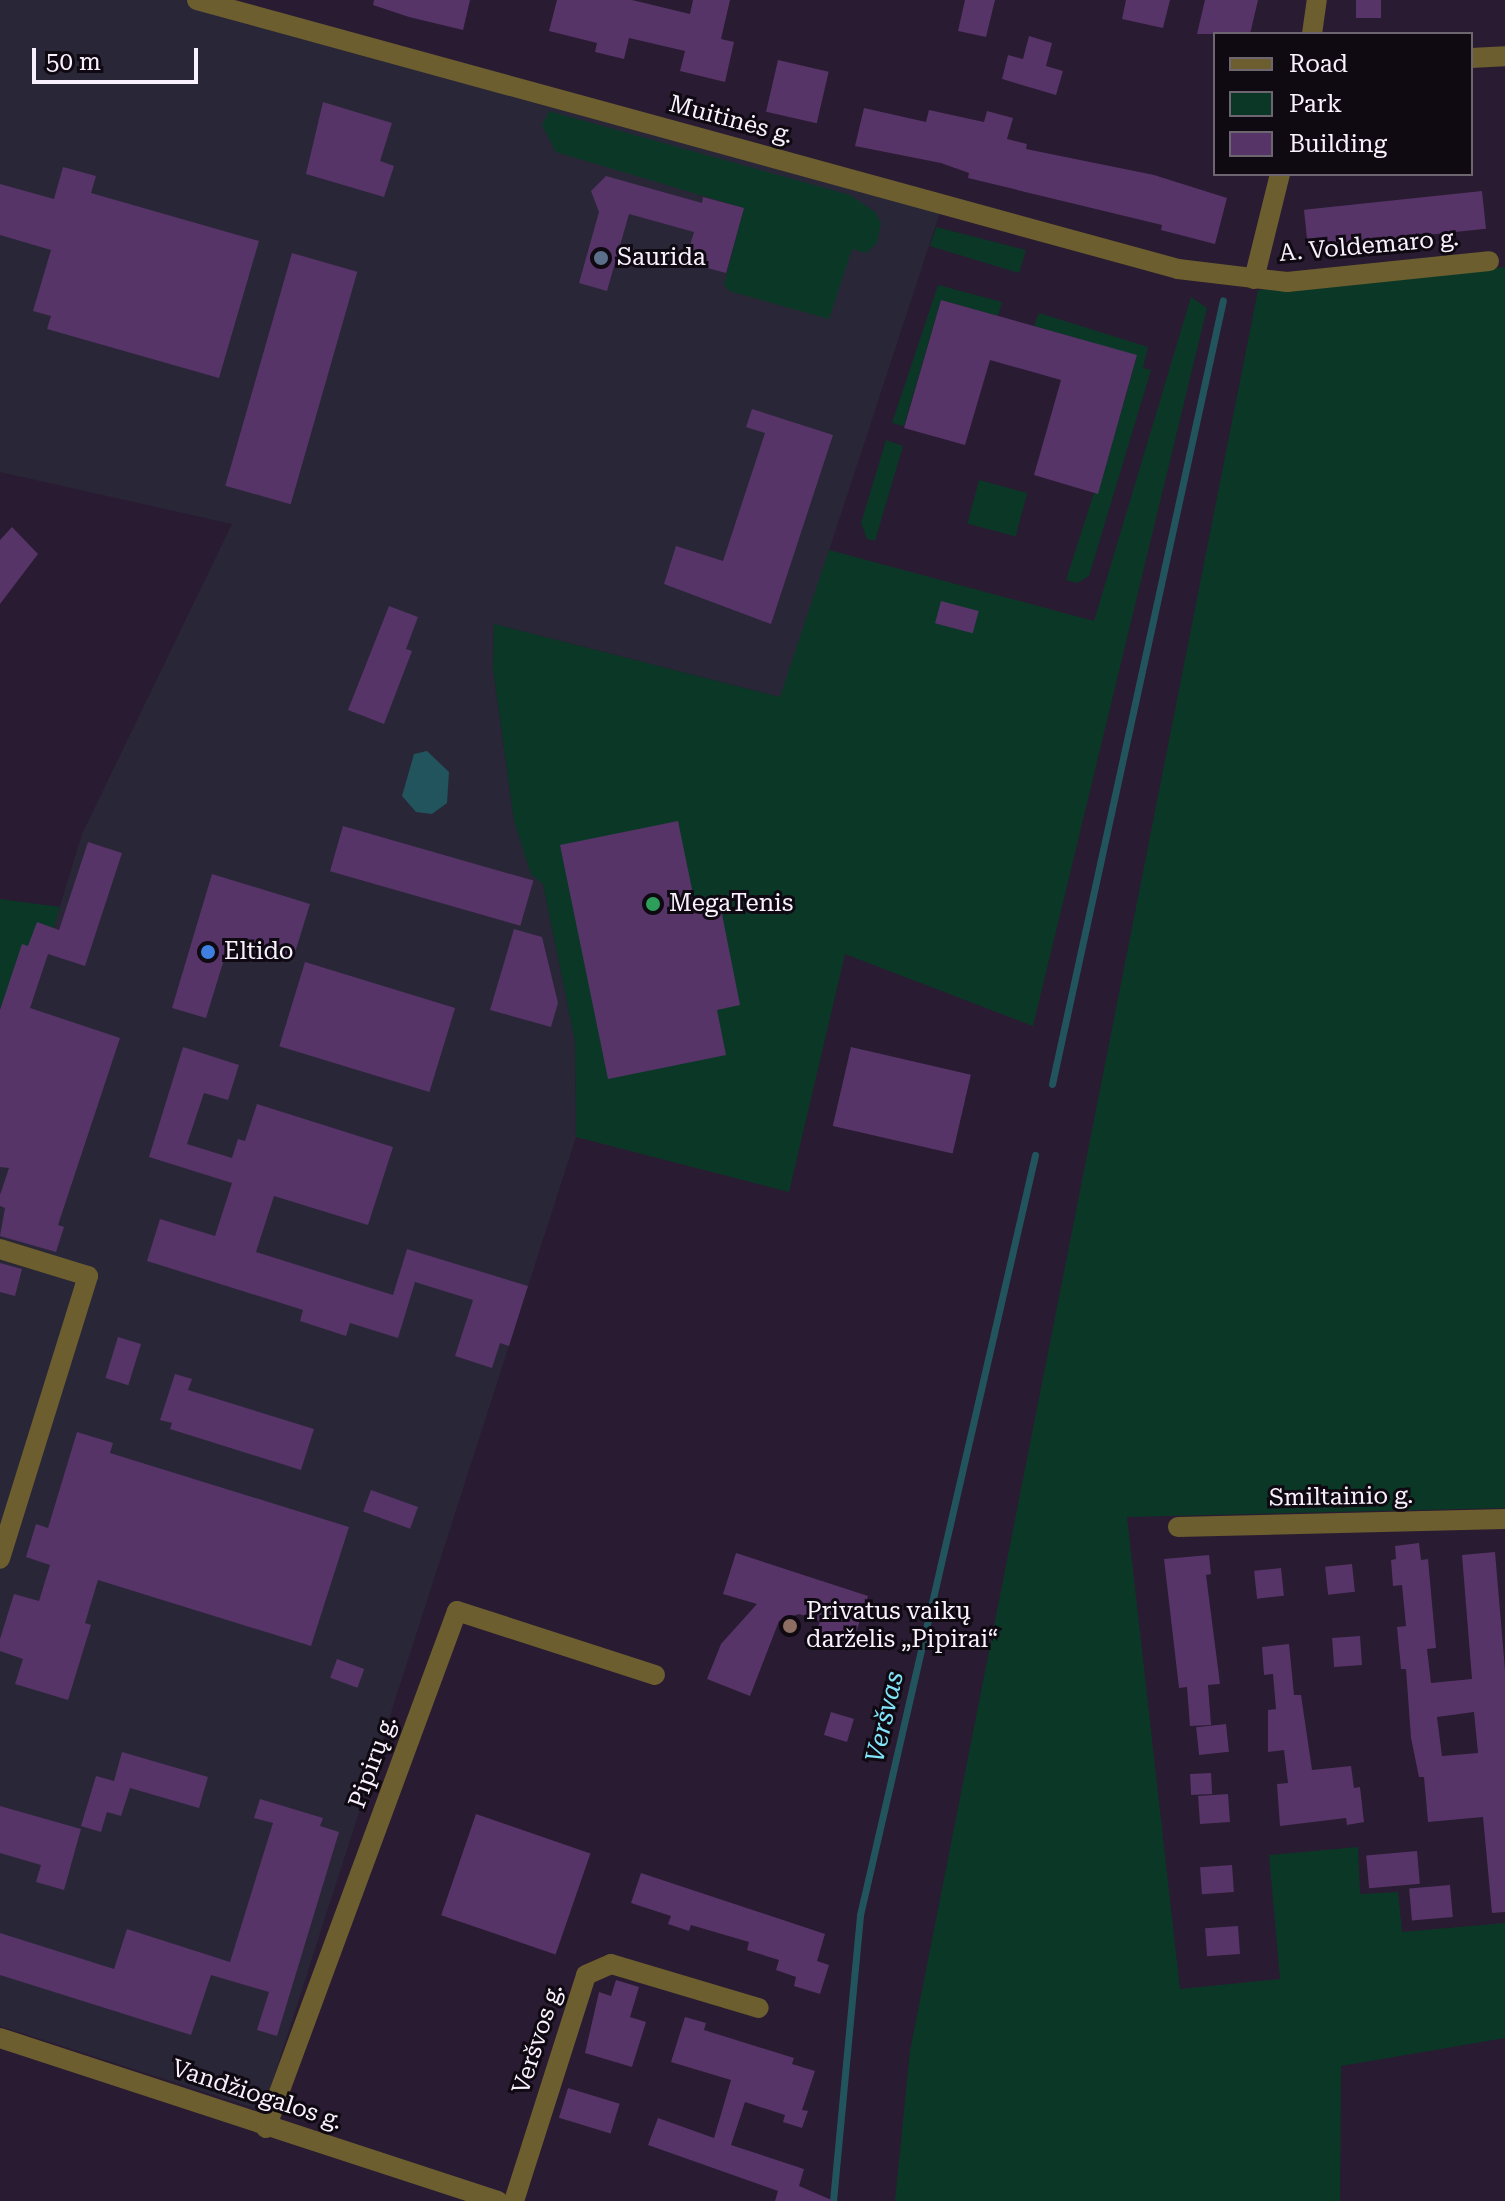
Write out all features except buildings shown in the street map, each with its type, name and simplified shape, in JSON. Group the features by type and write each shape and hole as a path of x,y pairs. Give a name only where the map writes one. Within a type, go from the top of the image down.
{"street":[{"name":"Muitinės g.","path":"197,0 1178,269 1254,279"},
{"path":"1312,32 1317,0"},
{"path":"1473,58 1505,56"},
{"path":"1254,279 1280,176"},
{"name":"A. Voldemaro g.","path":"1254,279 1287,282 1489,261"},
{"path":"0,1249 88,1276 0,1559"},
{"name":"Smiltainio g.","path":"1178,1527 1505,1519"},
{"name":"Pipirų g.","path":"266,2128 457,1611 655,1675"},
{"name":"Veršvos g.","path":"514,2201 586,1975 611,1964 759,2008"},
{"name":"Vandžiogalos g.","path":"0,2038 266,2128 498,2201"}],"shaded area":[{"path":"0,0 197,0 943,203 781,697 494,624 493,669 514,821 543,884 575,1041 576,1137 263,2111 0,2026 0,1010 22,944 46,952 82,834 232,524 0,472"},
{"path":"427,751 449,772 447,803 432,814 416,812 402,796 414,754"}],"green space":[{"path":"549,111 850,195 875,212 881,223 877,243 866,253 852,249 829,319 729,291 724,284 744,208 556,152 542,125"},
{"path":"936,227 1026,250 1019,273 930,246"},
{"path":"1505,267 1505,1508 1127,1517 1180,1989 1280,1979 1269,1855 1358,1847 1360,1894 1398,1892 1402,1932 1505,1923 1505,2038 1341,2066 1340,2201 895,2201 910,2051 1258,290"},
{"path":"938,285 1002,302 998,316 941,300 904,426 892,423"},
{"path":"1191,297 1207,308 1033,1026 845,954 789,1192 576,1137 575,1041 543,884 531,874 514,821 493,668 494,624 780,697 829,550 1094,621"},
{"path":"1039,313 1148,347 1143,368 1151,370 1089,576 1077,583 1066,580 1094,493 1098,493 1137,356 1034,326"},
{"path":"886,440 903,446 875,541 867,539 861,523"},
{"path":"979,480 1027,493 1016,536 967,523"},
{"path":"0,899 60,907 46,953 22,945 0,1010"}],"waterway":[{"path":"1052,1084 1223,300"},
{"name":"Veršvas","path":"833,2201 860,1915 1035,1155"}],"place":[{"name":"Saurida","path":"601,258"},
{"name":"MegaTenis","path":"653,904"},
{"name":"Eltido","path":"208,952"},
{"name":"Privatus vaikų darželis „Pipirai“","path":"790,1626"}]}
